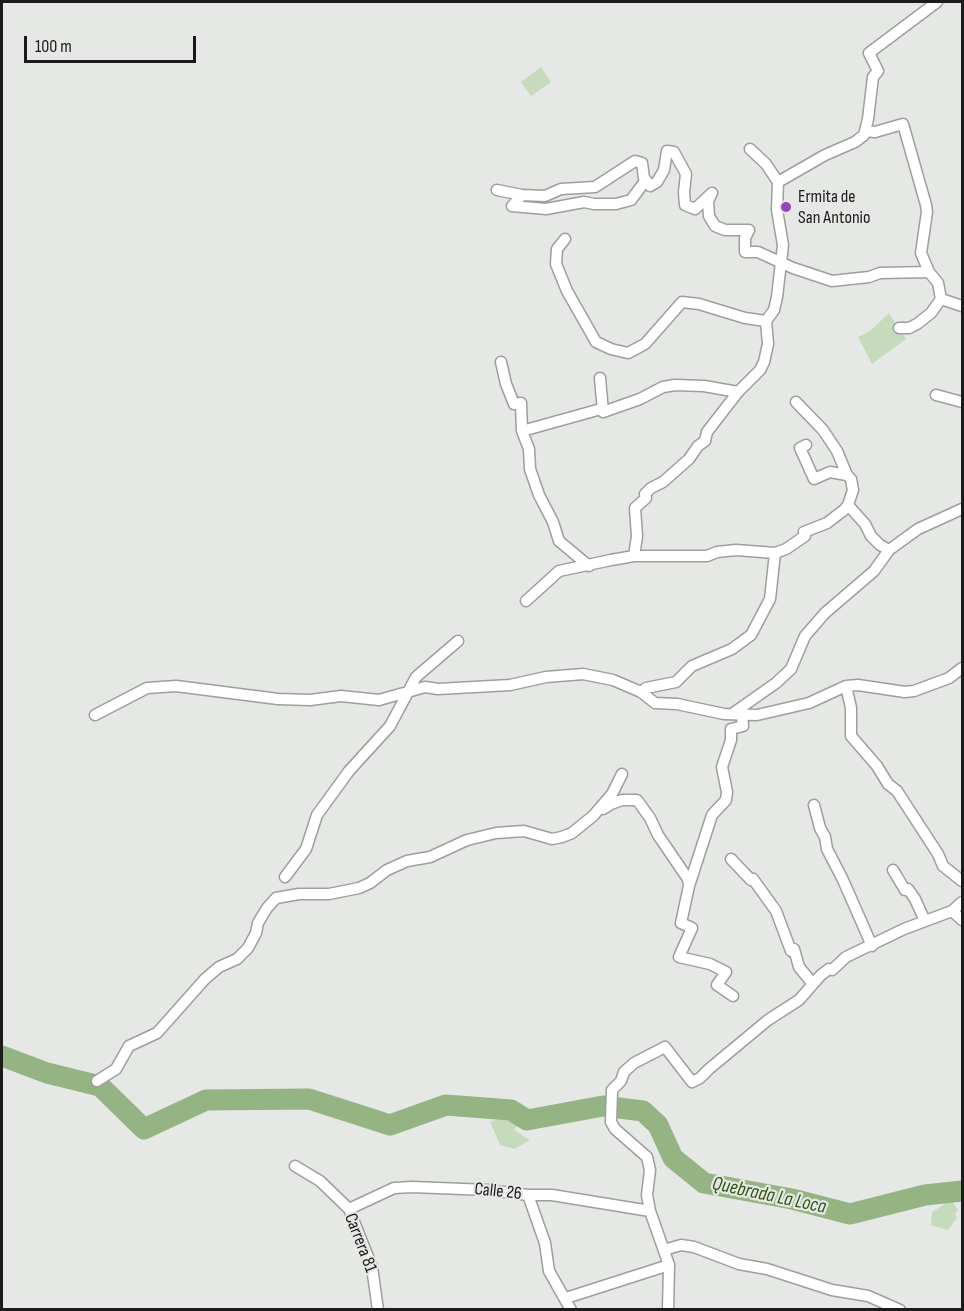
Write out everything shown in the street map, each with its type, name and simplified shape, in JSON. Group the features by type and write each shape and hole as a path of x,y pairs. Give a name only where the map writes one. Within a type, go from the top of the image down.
{"street":[{"path":"778,182 825,155 855,142 864,135 873,77 878,71 869,53 937,2"},
{"path":"865,130 874,132 903,124 926,205 921,253 929,272 938,283 941,299 931,313 916,324 909,328 899,328"},
{"path":"634,556 637,536 635,508 646,498 645,494 651,488 663,482 705,441 707,432 738,392 760,370 764,362 768,344 766,321 774,310 777,297 782,231 777,210 778,182 766,164 750,149"},
{"path":"497,190 522,195 545,196 561,189 595,187 635,161 642,163 646,180 650,186 657,182 664,170 666,151 674,152 686,174 685,205 695,209 712,193 708,201 709,216 715,226 725,230 749,230 745,238 745,252 758,252 793,268 832,281 869,277 880,273 929,272"},
{"path":"522,195 512,206 546,209 584,202 616,204 631,200 646,180"},
{"path":"565,238 557,249 556,264 567,291 596,342 611,349 628,353 645,344 682,302 766,321"},
{"path":"941,299 963,306"},
{"path":"501,362 514,404 521,403 522,431 529,449 530,469 539,495 553,522 559,541 589,566"},
{"path":"600,378 603,412 615,409 663,387 675,385 704,386 738,392"},
{"path":"936,395 963,402"},
{"path":"526,601 559,571 634,556 707,556 717,552 736,550 775,553 786,549 805,536 804,532 827,523 848,505 853,490 851,479 823,430 796,402"},
{"path":"522,431 601,408"},
{"path":"806,445 800,448 814,479 830,472 847,475"},
{"path":"848,505 865,524 871,536 889,550"},
{"path":"737,714 791,669 805,636 825,613 874,571 889,550 918,529 963,509"},
{"path":"641,692 646,688 676,682 693,666 732,650 751,635 770,599 775,553"},
{"path":"285,877 306,849 317,815 349,771 390,726 416,676 458,641"},
{"path":"95,715 147,688 157,687 176,686 278,699 310,700 341,696 379,700 425,687 510,685 546,677 583,674 613,680 641,692 655,703 757,715 796,708 846,686 858,685 905,692 914,691 949,678 963,668"},
{"path":"846,686 851,708 851,736 877,766 888,784 897,791 938,854 943,866 963,880"},
{"path":"733,996 717,985 726,972 710,964 679,957 692,928 681,923 684,901 712,815 726,800 728,792 722,767 731,729 743,726 737,714"},
{"path":"593,816 612,794 622,774"},
{"path":"97,1081 116,1069 129,1046 157,1033 205,979 219,967 237,959 248,948 256,933 258,923 276,898 299,894 329,894 359,888 387,870 407,861 430,857 467,840 496,832 525,831 552,839 562,837 572,833 611,804 622,800 637,800 688,879 689,886"},
{"path":"814,805 827,849 872,946"},
{"path":"731,859 751,880 753,879 777,911 791,951 794,949 799,967 813,984"},
{"path":"892,870 905,890 908,890 915,899 925,921"},
{"path":"668,1310 669,1265 650,1211 647,1184 650,1170 647,1157 626,1140 611,1122 612,1090 621,1081 624,1072 665,1047 692,1082 700,1078 768,1020 799,1000 821,975 829,969 832,970 846,957 904,929 952,911 963,902"},
{"path":"952,911 963,920"},
{"name":"Carrera 81","path":"295,1166 320,1181 349,1209 372,1267 378,1310"},
{"name":"Calle 26","path":"349,1209 394,1188 403,1188 488,1190 528,1195 552,1195 650,1211"},
{"path":"528,1195 545,1243 549,1271 571,1310"},
{"path":"664,1250 681,1245 694,1247 739,1264 766,1269 832,1290 868,1296 900,1310"},
{"path":"566,1298 669,1265"}],"green space":[{"path":"541,67 551,82 531,96 521,82"},
{"path":"889,313 906,339 872,364 858,337 870,331"},
{"path":"511,1113 523,1120 514,1130 530,1140 514,1149 500,1145 490,1122"},
{"path":"951,1200 958,1210 955,1214 957,1218 948,1230 931,1225 932,1212"}],"waterway":[{"name":"Quebrada La Loca","path":"2,1056 47,1073 100,1086 144,1129 206,1100 309,1099 390,1125 446,1105 511,1110 527,1120 603,1106 643,1111 658,1125 673,1158 704,1183 792,1199 850,1214 925,1195 962,1191"}],"place":[{"name":"Ermita de San Antonio","path":"786,207"}]}
